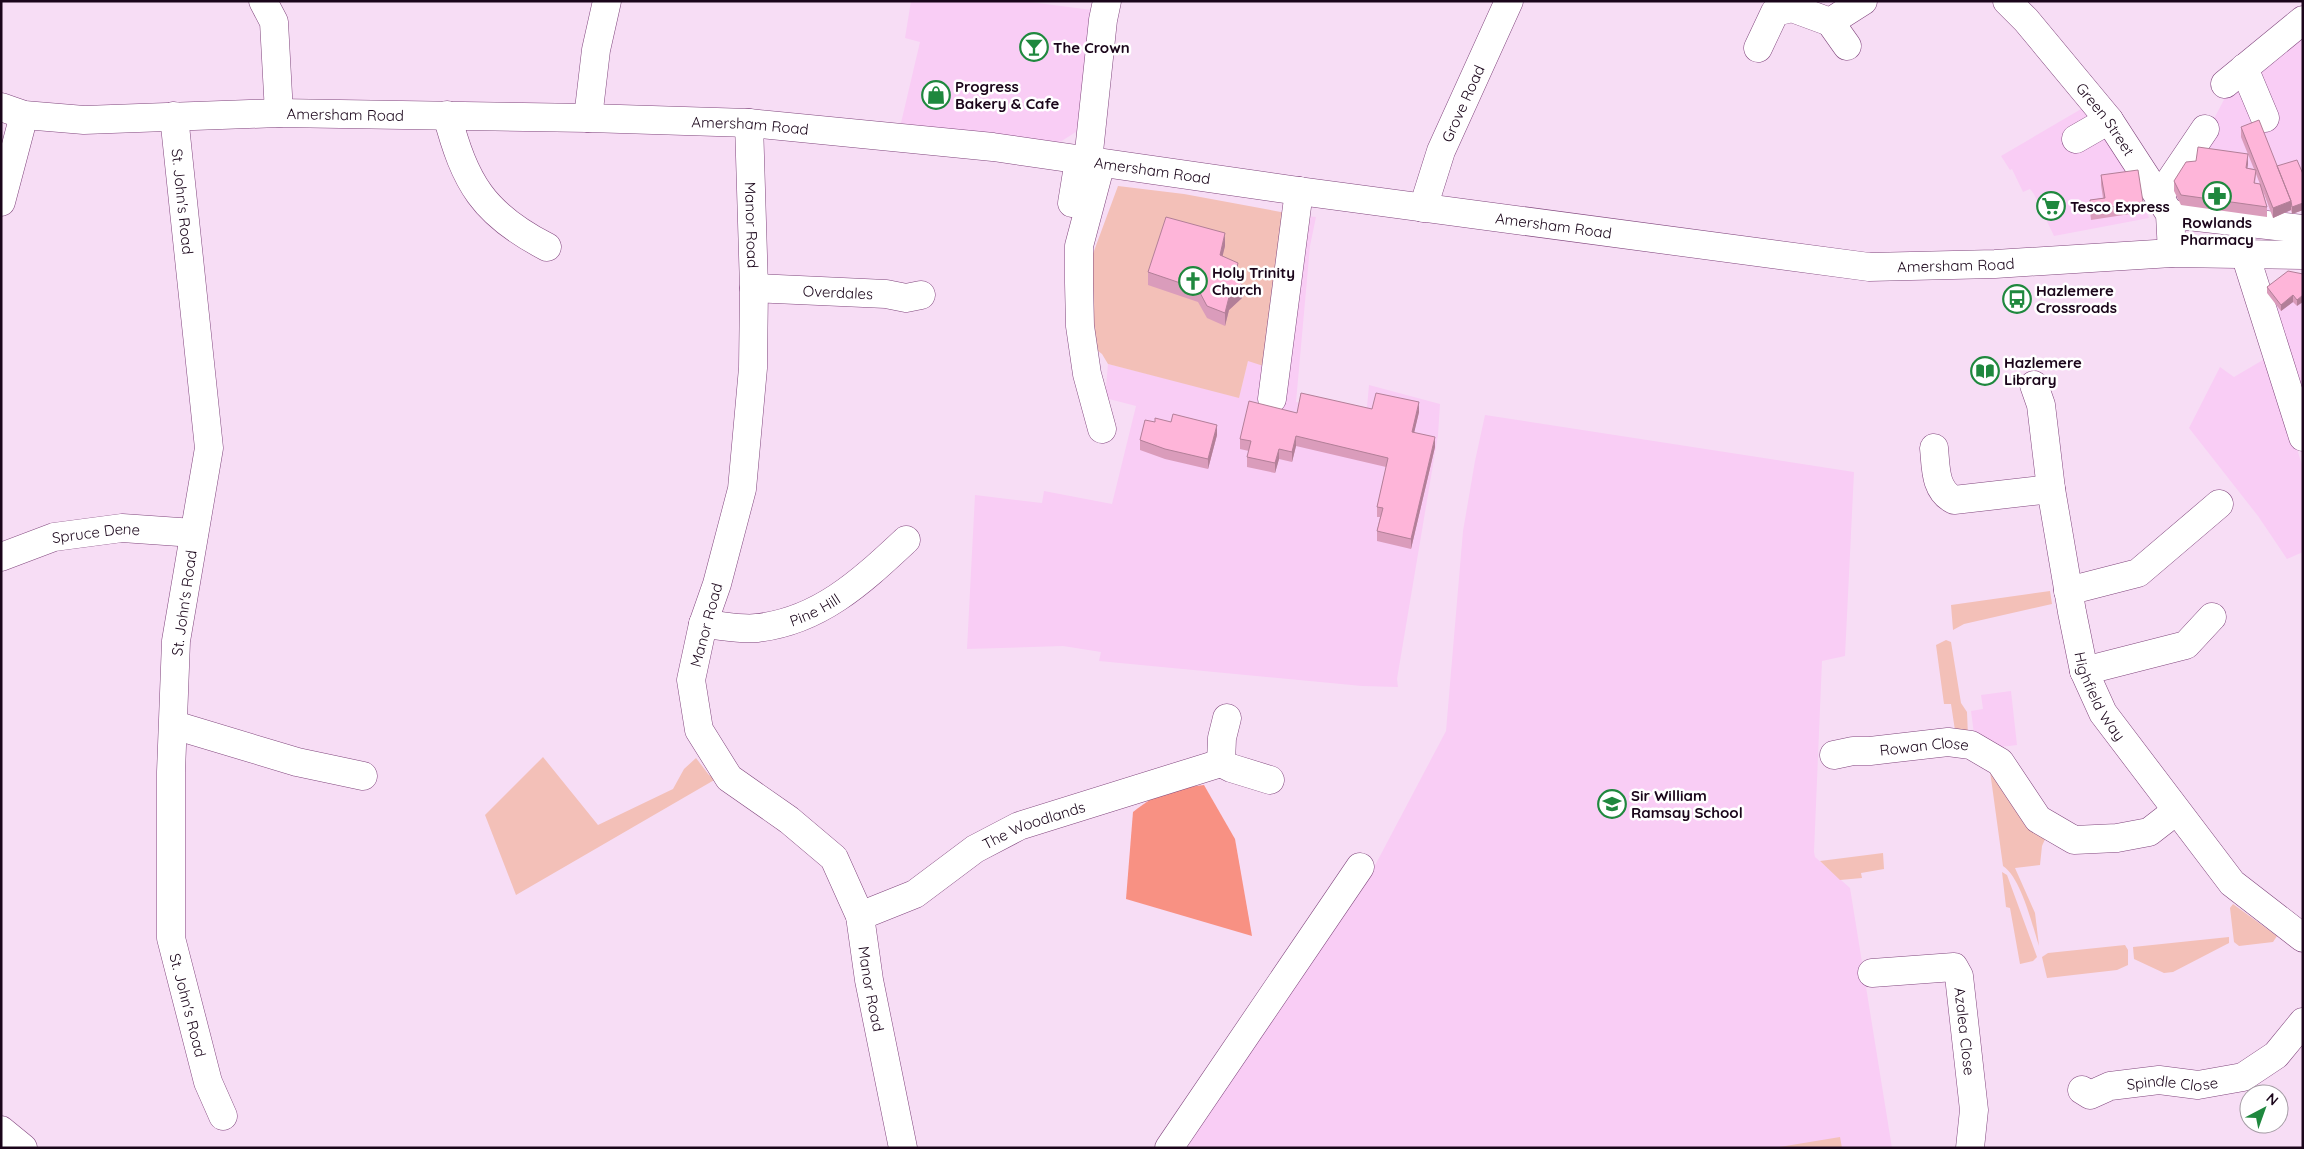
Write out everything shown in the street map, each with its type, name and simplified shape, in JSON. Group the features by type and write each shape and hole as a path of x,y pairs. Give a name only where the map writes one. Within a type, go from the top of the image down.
{"street":[{"path":"263,1 274,22 279,113"},
{"path":"588,118 596,50 608,1"},
{"path":"1102,429 1087,374 1080,326 1079,246 1103,20 1107,1"},
{"name":"Grove Road","path":"1423,208 1441,151 1509,1"},
{"path":"1830,22 1863,1"},
{"name":"Green Street","path":"2007,1 2026,20 2109,120 2164,205"},
{"path":"1758,48 1775,12 1792,8 1830,22 1846,46"},
{"path":"2256,118 2233,78 2303,20"},
{"path":"1,202 13,111"},
{"name":"Amersham Road","path":"13,111 84,120 279,113 588,118 749,124 993,147 1423,208 1869,267 1995,264 2172,253 2303,255"},
{"path":"447,115 456,147 467,175 478,195 503,219 526,236 547,247"},
{"name":"St. John's Road","path":"174,116 208,448 176,641 171,772 172,938 208,1082 223,1116"},
{"path":"2076,139 2109,120"},
{"name":"Manor Road","path":"749,124 754,288 753,368 742,489 717,584 703,624 691,680 699,730 729,778 789,820 834,858 860,916 869,980 903,1148"},
{"path":"2172,253 2164,205 2205,129"},
{"path":"1072,202 1089,161"},
{"path":"1272,399 1299,191"},
{"path":"2164,205 2303,229"},
{"path":"2245,254 2303,437"},
{"name":"Overdales","path":"754,288 886,294 906,298 921,295"},
{"name":"Highfield Way","path":"2034,385 2041,405 2051,489 2084,671 2103,713 2232,883 2303,938"},
{"path":"1934,448 1938,483 1944,493 1954,500 2051,489"},
{"path":"2068,591 2138,573 2219,504"},
{"name":"Spruce Dene","path":"1,557 54,537 122,528 194,533"},
{"name":"Pine Hill","path":"703,624 756,628 809,615 857,586 906,540"},
{"path":"2084,671 2186,645 2212,616"},
{"path":"1227,718 1222,738 1221,763 1270,780"},
{"path":"174,725 297,762 363,776"},
{"name":"Rowan Close","path":"1834,755 1853,750 1870,751 1948,742 1971,745 2000,762 2038,819 2074,840 2117,838 2149,832 2176,811"},
{"name":"The Woodlands","path":"860,916 915,894 974,849 1019,826 1221,763"},
{"path":"1169,1148 1360,868"},
{"name":"Azalea Close","path":"1872,973 1954,967 1959,976 1974,1110 1970,1148"},
{"name":"Spindle Close","path":"2082,1090 2090,1095 2110,1086 2159,1080 2198,1084 2242,1077 2276,1055 2303,1022"},
{"path":"1,1130 23,1148"}],"shaded area":[{"path":"911,1 1022,1 1092,10 1085,126 1054,146 901,123 920,42 905,38"},
{"path":"2303,36 2303,210 2292,214 2291,211 2273,218 2186,172 2228,92"},
{"path":"2088,105 2130,167 2149,218 2054,236 2034,194 2030,189 2023,192 2012,169 2010,170 2001,156"},
{"path":"1118,186 1184,194 1297,215 1285,373 1248,361 1239,398 1108,364 1102,354 1087,342 1084,278"},
{"path":"1297,215 1316,217 1310,246 1296,402 1366,418 1369,385 1440,404 1438,435 1397,679 1398,687 1362,686 1099,661 1101,652 1063,646 967,649 975,495 1042,503 1044,491 1112,504 1136,406 1105,398 1108,364 1239,397 1248,361"},
{"path":"2290,276 2303,279 2303,424 2265,286"},
{"path":"2268,357 2303,468 2303,552 2287,559 2258,516 2189,428 2220,367 2234,377"},
{"name":"Sir William Ramsay School","path":"1485,415 1854,472 1845,656 1822,661 1814,852 1815,857 1850,888 1892,1148 1187,1148 1235,1072 1362,890 1446,731 1463,531"},
{"path":"2050,591 2052,604 1964,624 1953,630 1951,605"},
{"path":"1946,640 1951,642 1961,703 1967,712 1968,736 1956,737 1951,704 1944,704 1936,645"},
{"path":"2011,691 2017,745 2000,747 1974,734 1971,711 1983,709 1981,695"},
{"path":"543,757 598,825 673,789 684,769 696,758 709,775 716,779 516,895 485,815"},
{"path":"1990,771 2046,837 2042,846 2040,865 2015,868 2035,913 2039,946 2020,891 2015,880 2003,866"},
{"path":"1204,785 1235,839 1252,936 1126,899 1133,812 1158,795 1182,788"},
{"path":"1883,853 1884,869 1861,873 1862,878 1840,880 1820,861"},
{"path":"2002,872 2007,875 2037,957 2033,961 2020,964 2010,908 2006,907"},
{"path":"2233,904 2277,936 2273,942 2239,946 2234,942 2230,908"},
{"path":"2229,937 2229,943 2173,972 2164,973 2134,959 2133,947"},
{"path":"2125,945 2128,950 2128,965 2117,970 2047,978 2042,957 2048,953"},
{"path":"1840,1137 1842,1148 1773,1148"}],"building":[{"path":"2259,120 2291,201 2273,208 2241,127"},
{"path":"2198,147 2248,154 2246,168 2256,170 2254,183 2260,184 2267,207 2181,195 2174,181 2186,162 2196,161"},
{"path":"2297,160 2303,174 2303,203 2292,207 2277,166"},
{"path":"2138,170 2143,202 2091,210 2090,200 2105,198 2101,175"},
{"name":"Holy Trinity Church","path":"1166,217 1225,233 1220,255 1238,263 1235,276 1242,285 1229,297 1225,313 1207,306 1198,289 1148,272"},
{"path":"2288,271 2303,274 2303,295 2297,300 2293,295 2281,305 2267,287"},
{"path":"1301,393 1372,409 1376,393 1419,402 1412,432 1435,437 1411,539 1377,531 1383,508 1377,507 1388,458 1296,436 1292,452 1279,449 1275,463 1247,457 1251,441 1240,439 1249,401 1297,413"},
{"path":"1173,414 1217,425 1208,459 1165,449 1140,440 1145,420 1155,422 1155,418 1171,422"}],"place":[{"name":"The Crown","path":"1034,47"},
{"name":"Progress Bakery & Cafe","path":"936,95"},
{"name":"Rowlands Pharmacy","path":"2217,196"},
{"name":"Tesco Express","path":"2051,206"},
{"name":"Holy Trinity Church","path":"1193,281"},
{"name":"Hazlemere Crossroads","path":"2017,299"},
{"name":"Hazlemere Library","path":"1985,371"},
{"name":"Sir William Ramsay School","path":"1612,804"}]}
